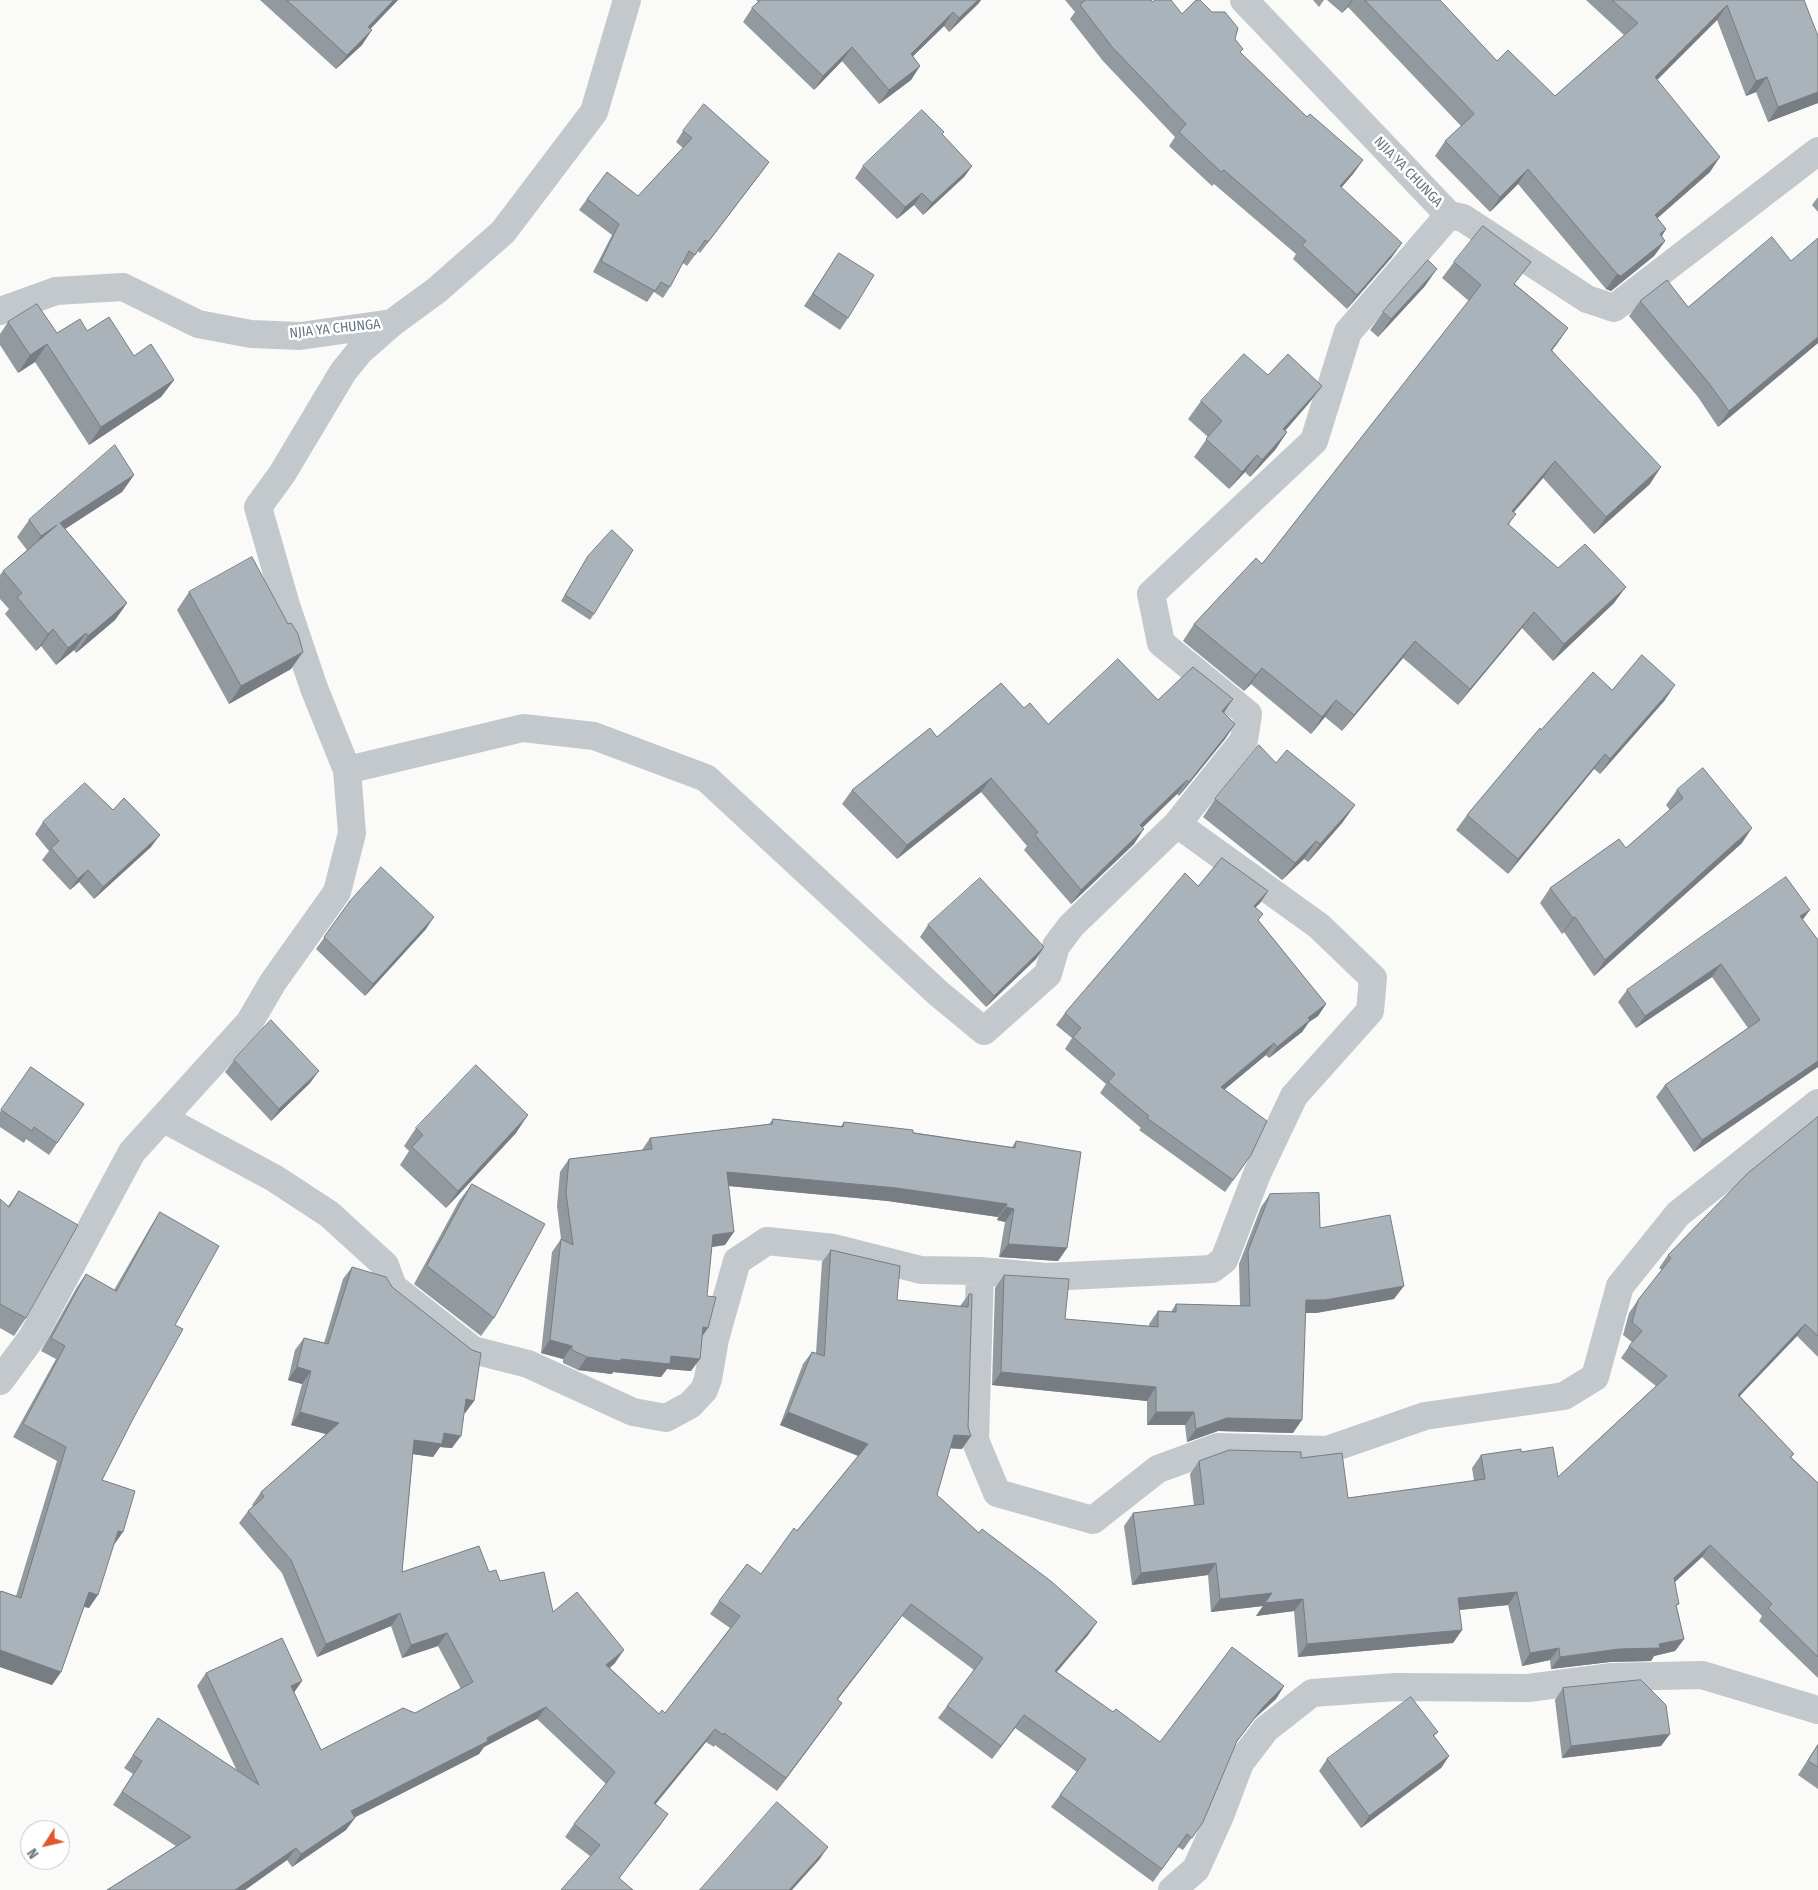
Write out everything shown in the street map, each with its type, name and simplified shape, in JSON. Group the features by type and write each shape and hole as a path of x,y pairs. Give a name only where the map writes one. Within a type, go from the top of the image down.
{"street":[{"name":"NJIA YA CHUNGA","path":"0,311 56,291 123,287 198,324 251,334 300,336 392,322 437,290 503,232 594,112 627,0"},
{"name":"NJIA YA CHUNGA","path":"1244,0 1449,215 1463,218 1587,300 1614,308 1818,151"},
{"path":"347,770 523,728 594,736 706,778 923,980 984,1031 1048,974 1056,946 1070,926 1177,824 1244,740 1248,714 1161,642 1151,594 1314,441 1348,332 1449,215"},
{"path":"0,1382 32,1336 132,1152 164,1119 249,1023 273,982 337,892 352,833 347,770 314,688 286,605 258,507 282,474 343,372 360,351 392,322"},
{"path":"164,1119 274,1178 329,1214 385,1265 393,1287 473,1350 528,1364 633,1412 666,1418 690,1405 704,1390 708,1379 714,1339 737,1261 767,1241 834,1248 921,1270 980,1271 1047,1277 1212,1269 1224,1260 1257,1174 1294,1096 1370,1011 1373,978 1319,926 1177,824"},
{"path":"980,1271 975,1440 998,1493 1093,1520 1158,1469 1218,1447 1327,1450 1425,1416 1564,1396 1596,1377 1620,1286 1678,1214 1818,1104"},
{"path":"1172,1890 1196,1870 1220,1816 1240,1763 1266,1729 1312,1693 1396,1687 1528,1688 1612,1677 1702,1675 1818,1710"}],"building":[{"path":"287,0 394,0 368,27 372,30 347,55"},
{"path":"761,0 978,0 959,18 953,12 911,54 920,66 889,90 852,47 823,76 752,8"},
{"path":"1086,0 1151,0 1152,2 1155,0 1171,0 1182,14 1196,0 1200,0 1212,12 1225,12 1238,28 1235,39 1243,49 1240,52 1307,117 1310,114 1363,160 1340,186 1402,243 1357,295 1302,245 1306,241 1224,170 1221,172 1179,132 1186,124 1112,47 1080,5"},
{"path":"1365,0 1440,0 1497,61 1508,50 1555,96 1638,23 1612,0 1804,0 1818,36 1818,92 1778,107 1767,77 1756,81 1727,5 1655,77 1720,157 1655,215 1666,229 1660,234 1665,241 1621,276 1617,274 1528,169 1500,197 1445,141 1474,114"},
{"path":"704,104 769,162 708,242 705,240 695,255 689,251 670,287 661,282 655,291 601,261 619,224 587,199 607,172 638,196 692,138 683,131"},
{"path":"922,110 944,132 942,134 972,166 932,203 922,193 905,207 863,166"},
{"path":"1483,226 1531,262 1514,284 1568,328 1551,350 1661,467 1606,517 1555,461 1512,511 1516,514 1508,524 1558,568 1585,544 1626,587 1564,644 1534,612 1470,689 1415,641 1354,715 1336,700 1322,717 1262,668 1256,675 1194,624 1256,558 1262,564 1481,285 1454,262"},
{"path":"1772,237 1791,261 1818,238 1818,337 1729,411 1708,382 1640,301 1667,280 1688,307"},
{"path":"839,253 874,275 848,318 813,294"},
{"path":"1428,260 1437,269 1391,319 1383,312"},
{"path":"37,304 57,333 80,319 87,331 109,317 134,356 151,344 174,380 101,427 47,344 30,355 8,322"},
{"path":"1244,354 1268,375 1288,354 1322,386 1283,429 1287,432 1262,460 1257,455 1242,472 1206,439 1222,421 1201,401"},
{"path":"115,445 134,475 60,523 127,603 88,636 86,633 68,648 53,629 48,634 17,597 22,593 3,571 57,525 41,536 29,520"},
{"path":"612,530 633,550 594,614 565,595 588,556"},
{"path":"252,557 288,624 291,623 298,634 303,652 241,686 189,592"},
{"path":"1642,655 1675,685 1610,759 1605,754 1518,859 1467,815 1540,728 1541,730 1593,672 1612,690"},
{"path":"1118,659 1158,700 1193,667 1233,699 1222,711 1235,724 1189,782 1187,780 1140,825 1144,829 1081,890 1035,835 1038,832 991,778 907,845 852,790 930,728 937,737 1001,683 1024,708 1030,703 1048,724"},
{"path":"1259,745 1276,763 1287,750 1355,805 1320,844 1316,841 1295,863 1215,799"},
{"path":"1703,768 1752,828 1605,960 1575,917 1573,918 1550,888 1619,839 1626,848 1683,798 1677,790"},
{"path":"85,783 113,810 124,798 160,835 103,887 88,870 78,879 51,848 59,841 43,822"},
{"path":"1222,858 1268,891 1254,906 1263,914 1258,920 1326,1004 1277,1047 1274,1043 1221,1087 1267,1121 1251,1155 1233,1180 1147,1118 1149,1116 1108,1082 1115,1074 1073,1037 1081,1028 1065,1013 1185,873 1198,886"},
{"path":"381,867 434,917 373,984 324,937 350,901"},
{"path":"1786,877 1810,910 1800,916 1818,940 1818,1061 1702,1140 1665,1085 1760,1020 1721,964 1645,1016 1627,990"},
{"path":"980,878 1044,947 994,996 928,925"},
{"path":"271,1020 319,1071 279,1109 234,1060"},
{"path":"476,1065 528,1115 458,1191 412,1147 423,1135 416,1128"},
{"path":"31,1067 84,1104 57,1143 34,1127 32,1131 1,1110"},
{"path":"1818,1117 1818,1336 1805,1324 1738,1395 1794,1454 1790,1457 1818,1483 1818,1657 1768,1608 1772,1604 1710,1545 1674,1578 1679,1604 1676,1605 1684,1639 1659,1644 1660,1648 1619,1649 1560,1657 1559,1648 1530,1653 1517,1592 1458,1598 1462,1630 1307,1644 1303,1599 1265,1603 1272,1593 1220,1599 1216,1563 1141,1573 1133,1513 1204,1504 1199,1461 1229,1450 1301,1452 1301,1458 1342,1453 1348,1498 1485,1479 1481,1455 1521,1449 1521,1452 1553,1447 1558,1477 1667,1376 1629,1346 1642,1331 1632,1322 1638,1300 1671,1258 1668,1255 1748,1173"},
{"path":"773,1119 843,1127 844,1122 913,1130 913,1133 1015,1148 1016,1141 1081,1152 1067,1248 1008,1244 1014,1209 1006,1207 1007,1204 897,1188 727,1172 734,1232 713,1235 707,1296 716,1297 708,1328 703,1327 700,1359 671,1356 670,1364 587,1357 572,1350 572,1346 550,1340 561,1239 573,1245 566,1193 569,1159 652,1149 650,1138 772,1124"},
{"path":"472,1184 545,1224 494,1318 427,1266"},
{"path":"19,1191 78,1225 26,1318 0,1304 0,1199 9,1207"},
{"path":"1319,1193 1320,1228 1390,1215 1404,1286 1325,1300 1306,1300 1302,1420 1227,1418 1196,1429 1194,1412 1156,1412 1156,1387 1001,1372 1004,1275 1069,1279 1065,1319 1158,1327 1158,1311 1176,1312 1176,1304 1250,1306 1248,1251 1270,1194"},
{"path":"160,1212 219,1246 175,1325 183,1329 135,1415 102,1480 135,1491 123,1532 118,1531 98,1595 89,1592 61,1672 0,1650 0,1593 1,1591 21,1598 66,1447 23,1424 65,1346 51,1338 86,1274 116,1291"},
{"path":"831,1250 900,1266 897,1300 968,1307 969,1294 972,1294 968,1427 971,1436 954,1435 937,1495 979,1533 982,1529 1052,1582 1097,1622 1055,1671 1113,1712 1116,1709 1160,1742 1232,1647 1284,1686 1263,1707 1237,1741 1203,1822 1192,1838 1187,1834 1162,1869 1060,1795 1086,1759 1024,1715 1001,1746 947,1706 983,1658 911,1604 837,1699 842,1703 786,1778 724,1733 723,1735 715,1729 654,1803 668,1814 619,1878 633,1890 561,1890 600,1845 574,1824 615,1772 546,1707 487,1738 488,1741 351,1811 355,1818 301,1854 296,1848 235,1890 107,1890 191,1837 122,1792 142,1761 133,1755 158,1718 259,1785 206,1673 282,1638 302,1681 291,1686 321,1750 403,1708 415,1713 473,1682 447,1633 411,1645 400,1613 326,1644 291,1560 248,1511 264,1497 261,1492 339,1423 300,1412 311,1371 297,1367 304,1338 328,1344 352,1267 386,1277 392,1287 472,1350 481,1353 474,1401 466,1399 461,1436 444,1433 442,1444 414,1440 402,1572 479,1546 489,1572 496,1570 500,1581 544,1572 553,1612 577,1592 624,1650 606,1665 659,1714 662,1710 665,1713 740,1616 719,1601 747,1564 761,1574 794,1528 797,1531 868,1444 788,1412 812,1352 824,1356"},
{"path":"1641,1680 1666,1705 1670,1734 1571,1746 1563,1688"},
{"path":"1411,1697 1438,1732 1433,1735 1449,1756 1369,1816 1327,1759"},
{"path":"1818,1745 1818,1767 1808,1761"},
{"path":"777,1802 828,1847 789,1890 700,1890"}]}
